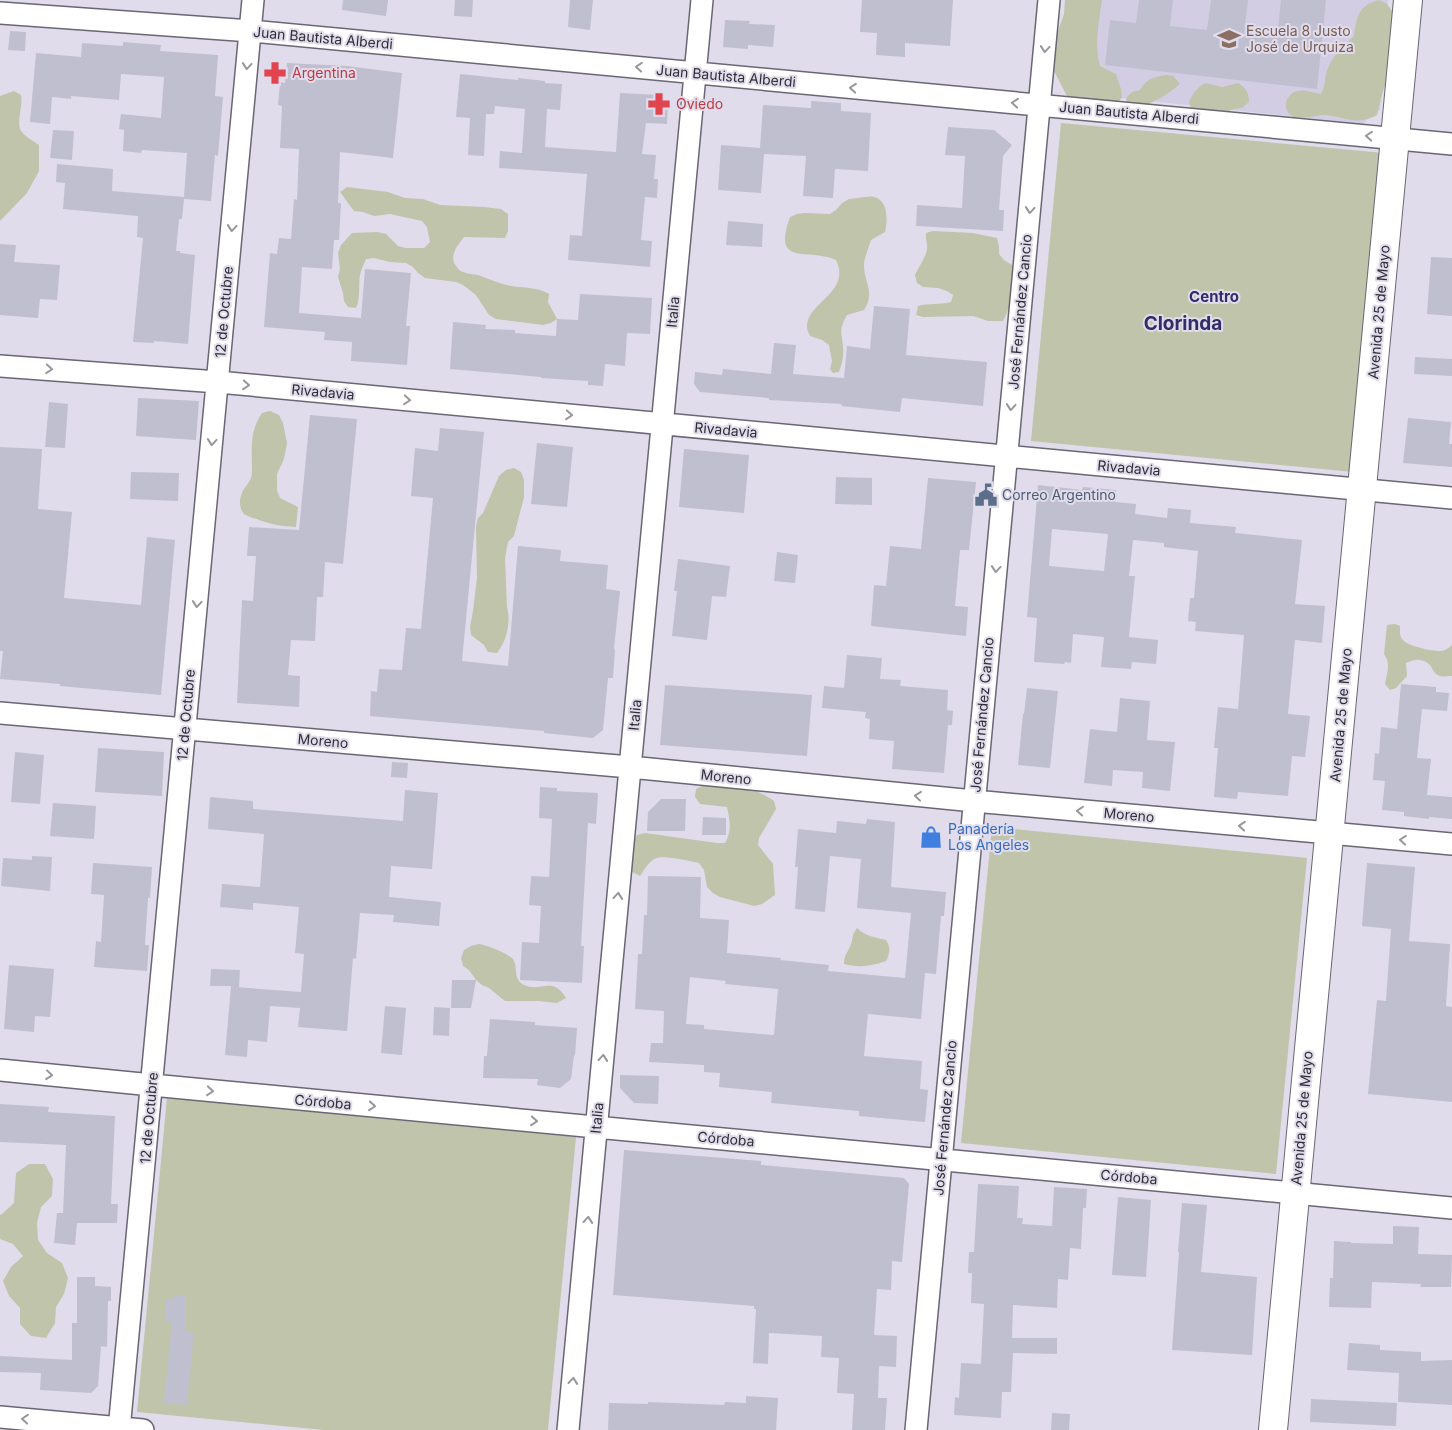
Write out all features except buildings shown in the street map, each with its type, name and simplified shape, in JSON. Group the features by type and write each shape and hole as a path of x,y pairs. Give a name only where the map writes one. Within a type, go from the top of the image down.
{"main road":[{"name":"Avenida 25 de Mayo","path":"1273,1430 1408,0"}],"street":[{"name":"12 de Octubre","path":"120,1429 253,0"},
{"name":"Italia","path":"568,1430 702,0"},
{"name":"José Fernández Cancio","path":"916,1430 1049,0"},
{"name":"Juan Bautista Alberdi","path":"0,13 250,31 1452,144"},
{"name":"Rivadavia","path":"0,366 218,382 1452,498"},
{"name":"Moreno","path":"0,713 630,767 974,801 1452,844"},
{"name":"Córdoba","path":"0,1070 152,1086 1452,1208"},
{"path":"0,1417 143,1430"}],"shaded area":[{"name":"Escuela 8 Justo José de Urquiza","path":"1076,0 1388,0 1380,110 1362,124 1085,94"}],"green space":[{"path":"1065,0 1102,0 1098,33 1098,58 1100,66 1116,74 1122,98 1115,104 1068,98 1053,69 1056,37 1064,14"},
{"path":"1379,0 1387,4 1392,11 1394,59 1377,115 1356,121 1324,115 1293,117 1287,112 1286,108 1289,96 1294,92 1300,91 1321,94 1329,66 1335,56 1354,36 1360,13 1367,5"},
{"path":"1166,75 1173,76 1180,84 1164,96 1135,110 1127,107 1126,98 1132,92 1140,90 1150,79"},
{"path":"1206,83 1222,87 1238,83 1246,91 1249,102 1242,108 1217,115 1192,111 1189,102 1198,88"},
{"path":"14,91 21,95 19,121 21,132 39,145 39,171 27,193 0,221 0,96"},
{"path":"1061,123 1384,153 1353,472 1031,441"},
{"path":"347,187 388,192 405,198 423,199 440,205 501,209 508,214 508,231 505,238 464,237 454,252 454,263 465,273 478,275 507,285 536,289 549,294 548,302 557,319 543,325 496,319 489,315 476,295 463,285 456,282 425,278 406,263 374,258 366,259 360,273 356,308 348,307 344,301 338,277 340,269 338,253 341,245 352,233 377,232 386,234 398,246 406,248 424,248 430,242 427,227 422,221 390,214 374,216 354,211 340,192"},
{"path":"871,197 879,199 886,211 885,232 871,240 864,263 869,297 864,310 847,315 844,320 841,331 842,363 839,372 833,373 830,369 832,361 829,345 822,340 810,336 807,328 808,319 813,311 838,281 839,271 836,260 795,253 789,250 786,243 786,233 790,217 797,214 830,214 849,199"},
{"path":"933,231 973,233 997,238 999,254 1012,265 1015,272 1010,306 1003,321 988,321 973,316 923,317 916,315 918,306 951,302 953,295 938,288 923,287 917,283 915,275 927,249 926,233"},
{"path":"270,411 279,415 283,423 287,443 284,459 277,474 277,490 280,498 298,507 296,527 281,526 251,517 244,514 241,508 240,500 242,493 252,476 252,441 255,427 262,413"},
{"path":"514,468 521,472 524,480 524,497 514,536 508,542 505,558 509,619 503,643 497,653 488,652 484,645 471,635 470,627 477,578 476,526 478,518 483,513 499,476 506,470"},
{"path":"1395,624 1400,626 1401,638 1411,645 1442,651 1452,645 1452,676 1438,675 1429,664 1415,660 1406,663 1407,676 1396,688 1390,690 1385,684 1388,665 1384,654 1387,625"},
{"path":"720,784 748,788 774,801 776,809 759,838 758,845 773,864 775,895 762,904 754,906 720,897 713,893 707,887 704,870 699,863 660,857 653,859 640,876 629,868 628,854 637,835 645,833 725,843 730,825 727,807 700,804 695,797 696,789 704,785"},
{"path":"992,827 1307,858 1276,1174 961,1143"},
{"path":"857,928 867,935 886,940 889,950 886,961 865,966 844,964 845,956"},
{"path":"479,944 498,950 512,958 518,980 524,985 530,987 556,987 566,998 557,1003 505,1001 476,980 469,970 463,966 461,958 464,950"},
{"path":"167,1098 576,1137 548,1430 324,1430 137,1412"},
{"path":"29,1164 45,1164 53,1179 52,1196 41,1207 37,1223 38,1240 47,1253 62,1263 68,1278 64,1294 56,1307 55,1323 46,1338 31,1336 20,1324 20,1308 9,1296 3,1281 11,1267 23,1256 13,1244 0,1239 0,1215 14,1203 16,1173"}],"place":[{"name":"Escuela 8 Justo José de Urquiza","path":"1229,39"},
{"name":"Argentina","path":"275,73"},
{"name":"Oviedo","path":"659,104"},
{"name":"Correo Argentino","path":"986,495"},
{"name":"Panadería Los Angeles","path":"931,837"}],"district":[{"name":"Centro","path":"1214,297"},
{"name":"Clorinda","path":"1183,323"}]}
